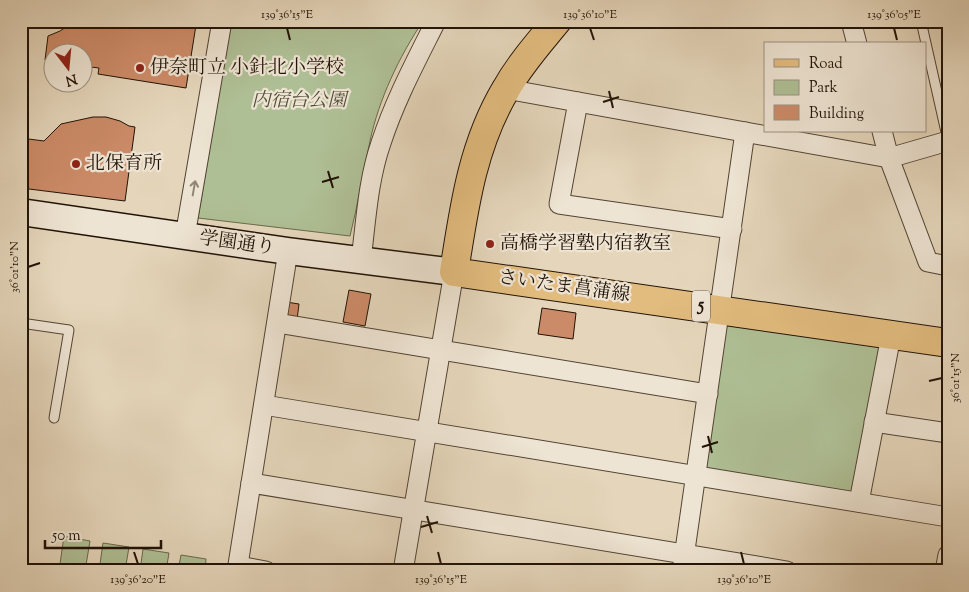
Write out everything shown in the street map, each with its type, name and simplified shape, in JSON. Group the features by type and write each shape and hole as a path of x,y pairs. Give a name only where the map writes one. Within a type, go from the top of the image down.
{"main road":[{"path":"454,272 466,195 482,138 506,89 551,23"},
{"name":"さいたま菖蒲線","path":"454,272 948,343"}],"street":[{"path":"185,236 222,21"},
{"path":"361,260 371,180 380,144 399,95 436,21"},
{"path":"851,21 856,42"},
{"path":"506,89 889,158 948,141"},
{"path":"578,102 558,204 732,229"},
{"path":"683,562 721,309 745,132"},
{"path":"882,132 889,158 928,262 948,266"},
{"name":"学園通り","path":"21,212 288,251 454,272"},
{"path":"266,571 238,568 288,251"},
{"path":"403,571 454,272"},
{"path":"277,323 708,394"},
{"path":"859,502 891,336"},
{"path":"264,405 948,517"},
{"path":"874,422 948,433"},
{"path":"251,483 414,510 683,562 787,571"},
{"path":"945,571 948,555"}],"lane":[{"path":"921,21 926,42"},
{"path":"926,43 948,141"},
{"path":"21,323 70,330 54,418"}],"green space":[{"name":"内宿台公園","path":"231,21 423,21 406,49 384,94 370,141 350,236 198,218"},
{"path":"721,309 891,336 859,502 696,476"},
{"path":"64,536 90,541 85,571 59,571"},
{"path":"103,543 129,547 125,571 99,571"},
{"path":"143,549 169,553 166,571 140,571"},
{"path":"181,555 206,559 205,571 178,571"}],"building":[{"path":"72,21 175,21 196,25 186,88 98,74 99,68 92,67 92,42 47,42 48,36 69,25"},
{"name":"北保育所","path":"93,117 106,117 135,127 125,201 21,188 21,138 44,141 61,124"},
{"path":"349,290 371,294 365,326 343,322"},
{"path":"286,302 299,304 297,320 284,318"},
{"path":"542,308 576,313 573,339 538,334"}],"place":[{"name":"伊奈町立 小針北小学校","path":"140,68"},
{"name":"北保育所","path":"76,164"},
{"name":"高橋学習塾内宿教室","path":"490,244"}]}
